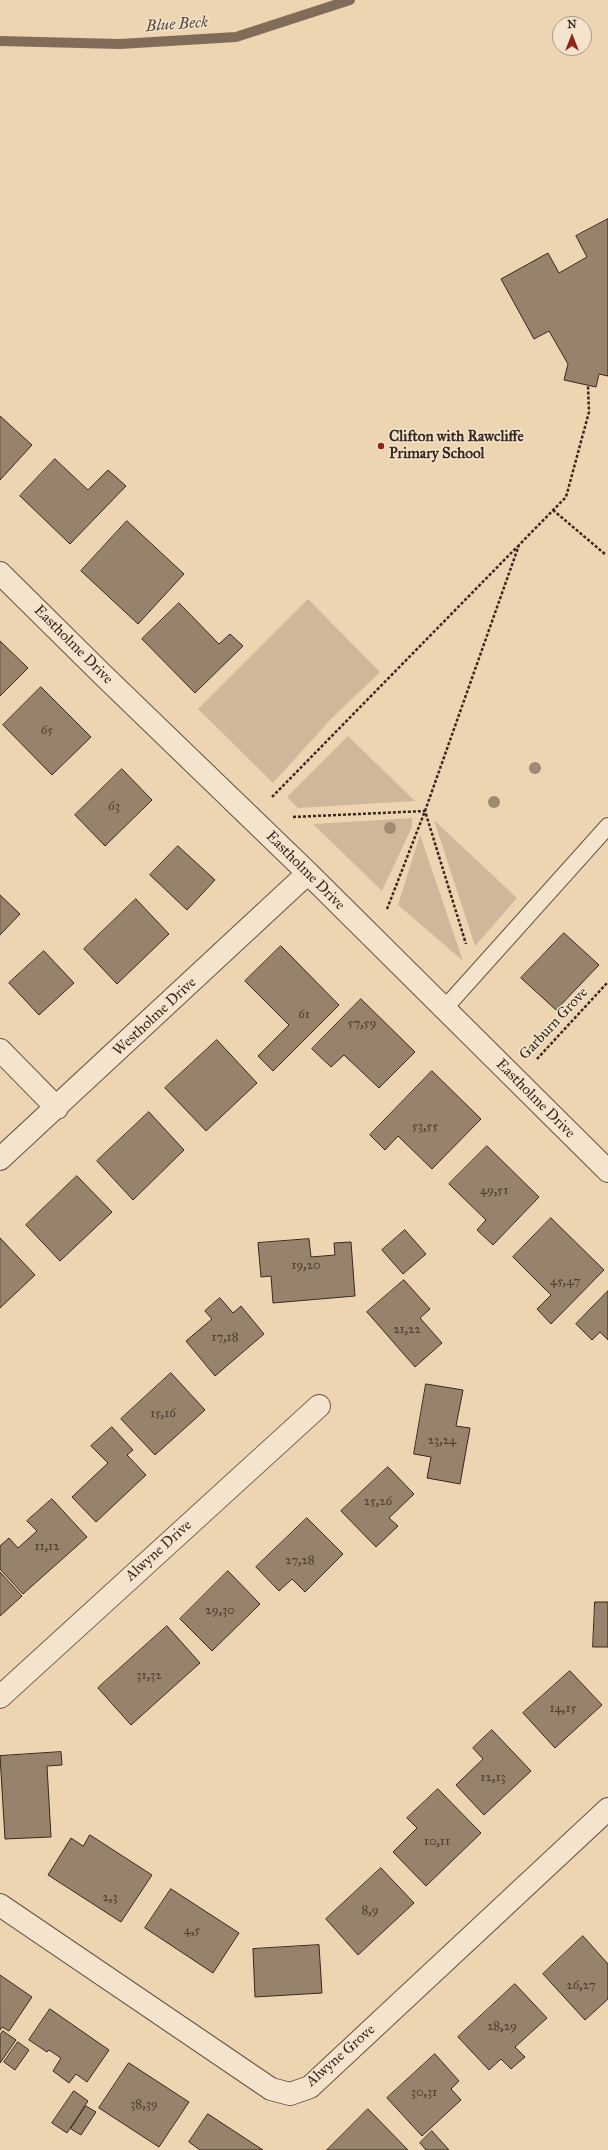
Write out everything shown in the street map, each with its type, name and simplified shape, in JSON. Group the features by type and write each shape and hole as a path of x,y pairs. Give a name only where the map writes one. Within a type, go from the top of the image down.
{"street":[{"name":"Eastholme Drive","path":"0,573 308,873 608,1171"},
{"name":"Westholme Drive","path":"0,1159 308,873"},
{"path":"0,1050 56,1108"},
{"name":"Alwyne Drive","path":"0,1697 318,1406"},
{"name":"Alwyne Grove","path":"0,1905 271,2089 290,2094 310,2087 608,1809"}],"lane":[{"path":"444,1008 608,826"}],"path":[{"path":"251,819 566,497 589,412 588,385"},
{"path":"553,510 606,555"},
{"path":"385,914 425,811 519,545"},
{"path":"251,819 425,811"},
{"path":"425,811 476,974"},
{"name":"Garburn Grove","path":"516,1081 608,982"}],"shaded area":[{"path":"308,599 380,672 331,719 273,783 198,709"},
{"path":"348,736 415,801 298,808 287,797"},
{"path":"412,818 412,827 382,891 313,824"},
{"path":"434,820 517,898 475,946"},
{"path":"420,835 463,961 398,905"}],"building":[{"path":"608,219 608,376 599,374 596,387 564,380 568,364 549,331 534,339 501,279 548,253 559,273 587,257 576,236"},
{"path":"0,416 32,445 0,480"},
{"path":"55,459 88,490 108,470 126,486 70,544 20,496"},
{"path":"127,521 184,574 138,624 81,571"},
{"path":"179,603 219,644 230,634 243,646 195,693 142,639"},
{"path":"0,641 28,668 0,696"},
{"path":"41,687 91,737 52,775 3,725"},
{"path":"122,769 152,800 105,846 75,815"},
{"path":"178,846 215,880 187,910 150,875"},
{"path":"0,895 20,914 0,935"},
{"path":"136,899 169,934 117,984 84,949"},
{"path":"564,933 599,965 556,1010 521,978"},
{"path":"281,946 339,1005 273,1071 258,1056 289,1025 245,981"},
{"path":"44,951 74,983 39,1015 9,983"},
{"path":"361,999 415,1052 379,1088 344,1055 331,1067 312,1049"},
{"path":"217,1040 257,1083 206,1131 165,1088"},
{"path":"432,1071 481,1119 432,1169 398,1136 385,1150 370,1135"},
{"path":"149,1112 184,1150 133,1200 97,1161"},
{"path":"487,1146 539,1197 493,1245 477,1230 486,1220 449,1184"},
{"path":"77,1176 112,1212 60,1261 26,1225"},
{"path":"551,1218 604,1270 551,1324 537,1309 551,1295 513,1257"},
{"path":"405,1230 426,1254 403,1274 382,1250"},
{"path":"0,1238 35,1275 0,1308"},
{"path":"309,1239 311,1257 335,1255 334,1243 351,1242 355,1296 273,1303 271,1276 261,1277 258,1243"},
{"path":"404,1280 430,1309 420,1318 442,1343 415,1367 367,1312"},
{"path":"608,1291 608,1340 600,1332 592,1340 576,1324"},
{"path":"220,1298 233,1313 241,1306 264,1334 215,1376 186,1341 212,1319 205,1311"},
{"path":"171,1373 205,1410 155,1455 121,1419"},
{"path":"426,1384 463,1390 456,1426 470,1428 460,1484 427,1478 431,1457 414,1454"},
{"path":"112,1427 133,1450 127,1455 146,1475 96,1522 72,1497 108,1463 91,1446"},
{"path":"388,1467 414,1494 389,1518 398,1526 376,1547 341,1511"},
{"path":"52,1499 87,1537 23,1594 0,1569 0,1546 9,1538 18,1548 37,1531 27,1521"},
{"path":"307,1518 343,1554 305,1592 292,1579 279,1591 256,1567"},
{"path":"228,1571 260,1604 212,1651 180,1619"},
{"path":"0,1572 22,1596 0,1616"},
{"path":"595,1602 608,1602 608,1647 593,1647"},
{"path":"167,1626 200,1663 131,1725 98,1688"},
{"path":"570,1671 602,1705 555,1748 523,1713"},
{"path":"492,1730 531,1771 484,1815 456,1785 483,1759 473,1748"},
{"path":"61,1752 62,1765 47,1766 51,1837 5,1839 0,1756"},
{"path":"438,1789 481,1833 426,1886 393,1852 417,1828 407,1818"},
{"path":"90,1835 152,1875 121,1922 48,1875 71,1838 83,1846"},
{"path":"381,1868 414,1903 358,1955 326,1919"},
{"path":"171,1889 239,1933 213,1973 145,1928"},
{"path":"583,1936 608,1964 608,1999 585,2020 543,1974"},
{"path":"319,1945 322,1993 255,1997 253,1949"},
{"path":"0,1975 32,1997 9,2031 2,2027 0,2030"},
{"path":"515,1984 547,2018 515,2047 525,2057 511,2069 501,2059 489,2070 458,2037"},
{"path":"50,2009 109,2050 87,2082 76,2074 69,2083 53,2071 61,2058 49,2050 47,2052 29,2040"},
{"path":"3,2031 16,2040 0,2063 0,2035"},
{"path":"18,2042 29,2050 15,2070 4,2062"},
{"path":"435,2054 459,2081 451,2089 461,2100 422,2136 387,2098"},
{"path":"129,2063 189,2102 159,2147 99,2108"},
{"path":"74,2091 88,2101 67,2133 52,2123"},
{"path":"86,2106 96,2112 81,2135 71,2129"},
{"path":"368,2109 408,2150 327,2150"},
{"path":"208,2114 263,2150 200,2150 189,2142"},
{"path":"432,2131 449,2150 426,2150 420,2143"}],"waterway":[{"name":"Blue Beck","path":"0,41 120,44 236,37 350,0"}],"place":[{"name":"Clifton with Rawcliffe Primary School","path":"381,446"}]}
